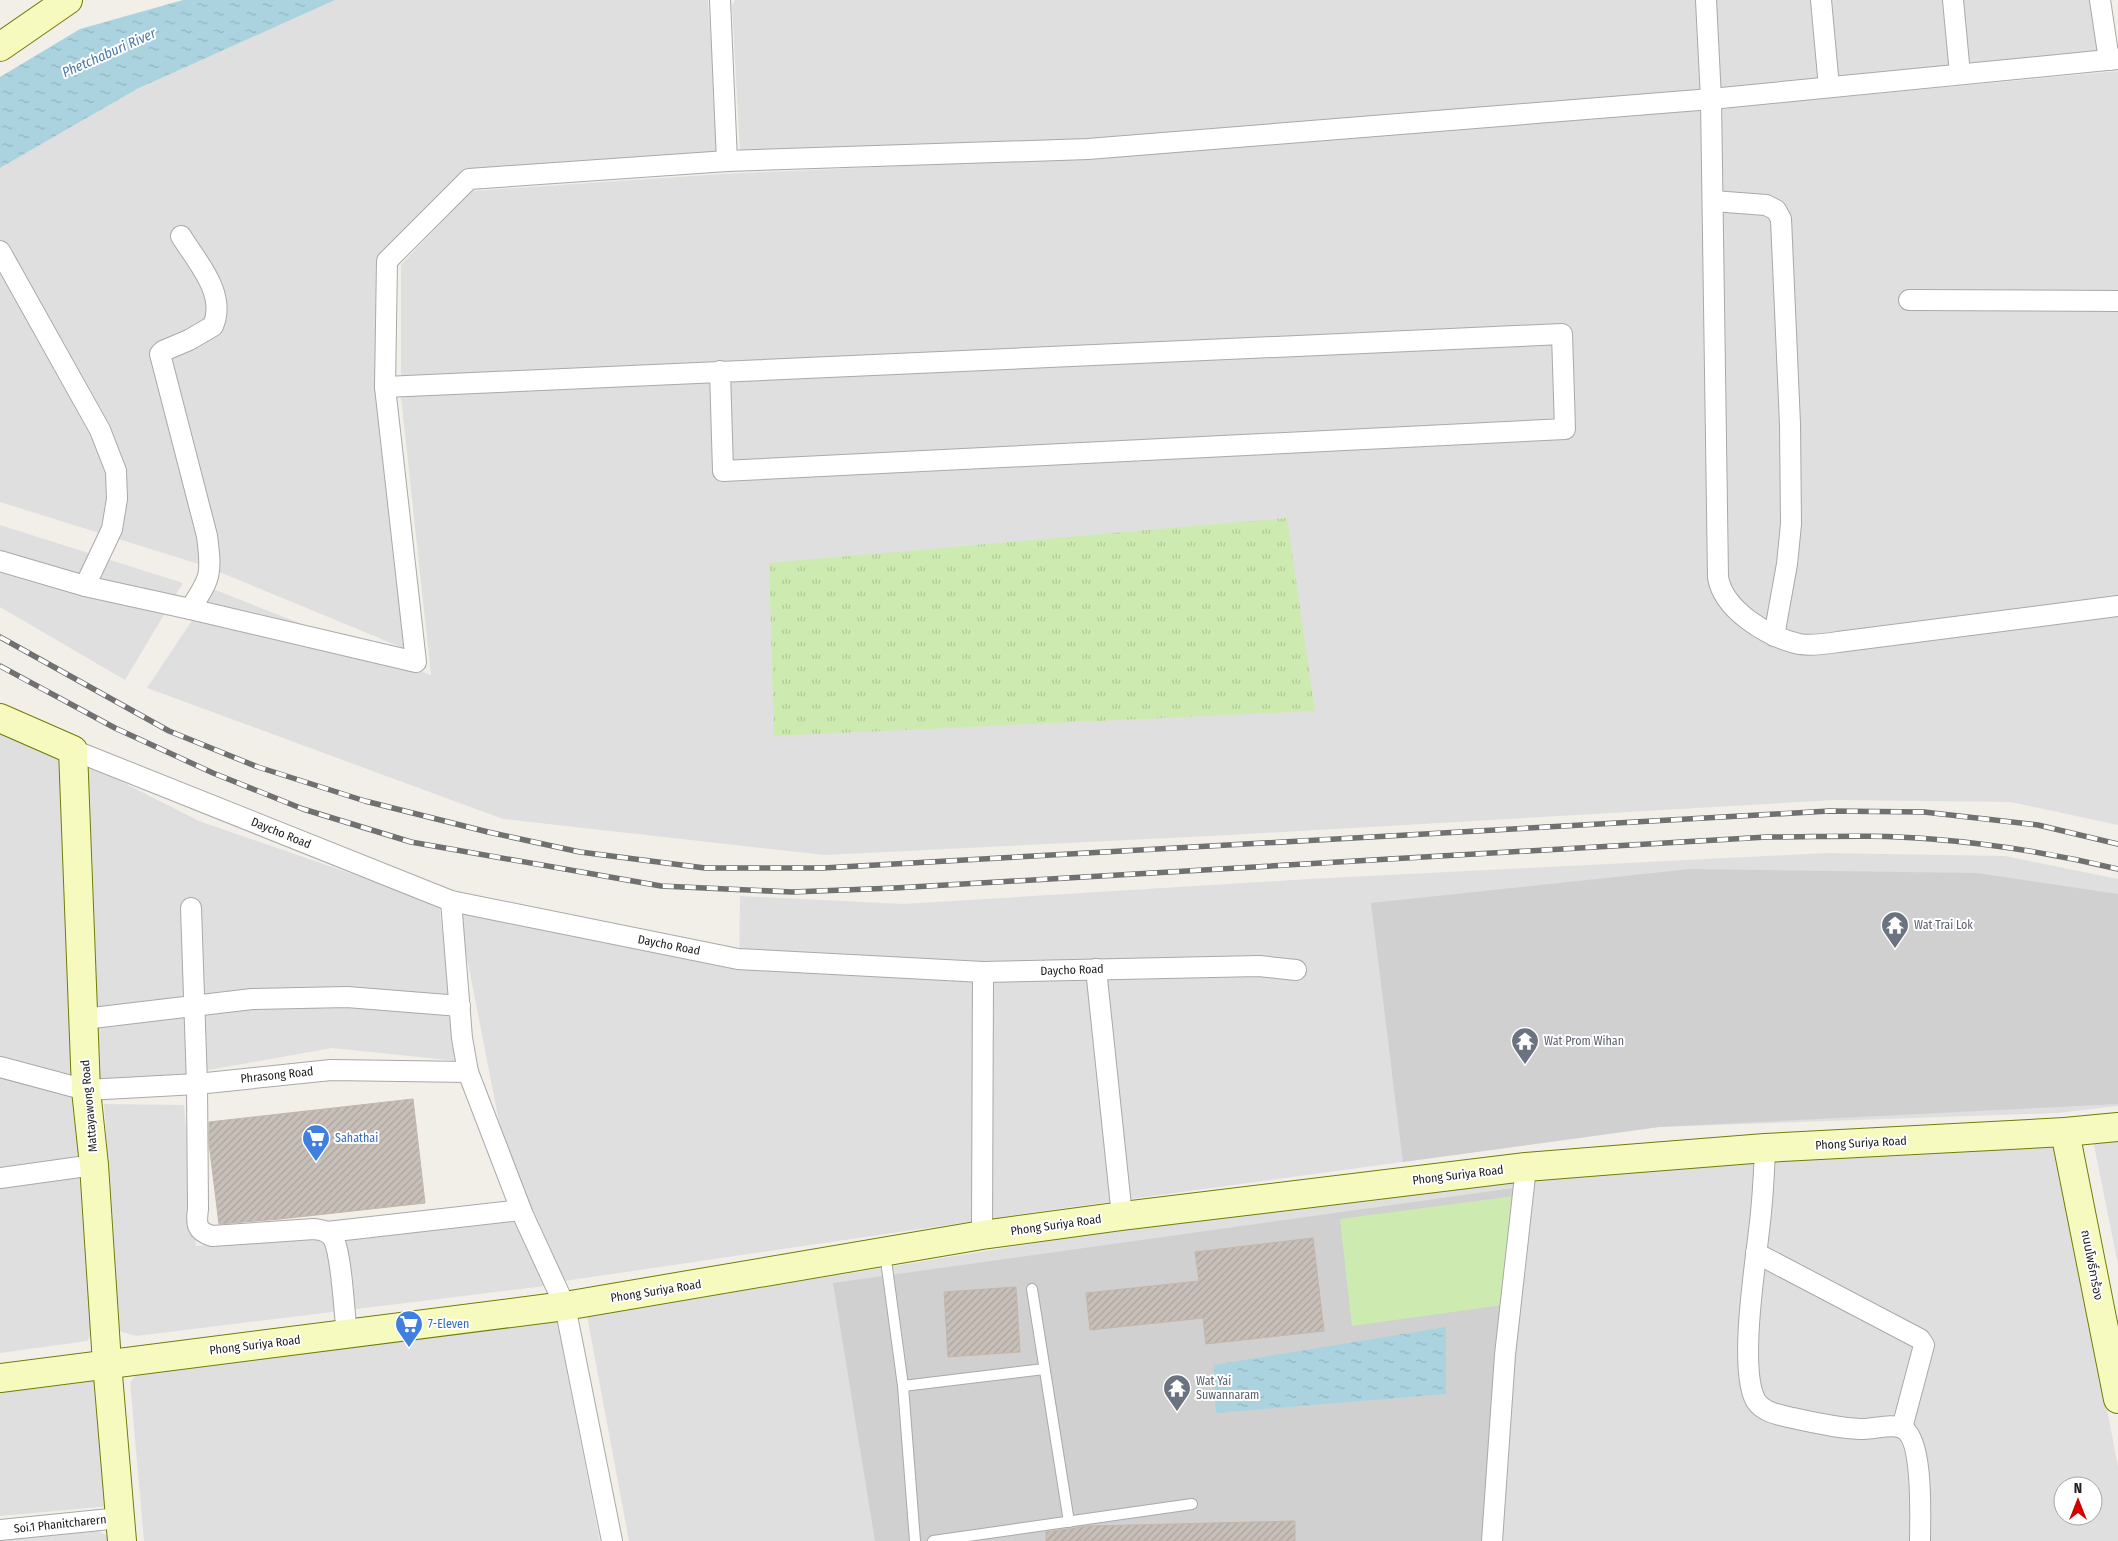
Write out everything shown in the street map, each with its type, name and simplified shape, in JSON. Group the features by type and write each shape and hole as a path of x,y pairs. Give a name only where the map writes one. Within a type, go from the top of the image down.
{"main road":[{"path":"0,47 68,0"},
{"path":"0,718 73,750"},
{"name":"Mattayawong Road","path":"73,750 86,1090 94,1165 107,1364 121,1529"},
{"name":"Phong Suriya Road","path":"0,1378 565,1306 982,1236 1122,1216 1526,1167 1765,1148 2065,1132 2118,1126"},
{"name":"ถนนโพธิ์การ้อง","path":"2065,1132 2118,1399"}],"street":[{"path":"720,0 727,161"},
{"path":"1706,0 1711,99 1718,577 1719,586 1728,601 1747,618 1774,636 1801,644 1816,645 2118,606"},
{"path":"1821,0 1829,87"},
{"path":"1953,0 1960,74"},
{"path":"0,561 84,586 416,662 386,387 388,261 469,179 727,161 1088,149 1711,99 2113,59 2100,0"},
{"path":"1713,202 1766,204 1776,210 1781,219 1790,424 1791,524 1788,564 1774,636"},
{"path":"181,236 206,275 218,300 218,312 213,326 189,340 162,351 160,354 207,536 210,570 206,586 190,609"},
{"path":"0,251 100,430 116,471 118,499 112,529 84,586"},
{"path":"1909,300 2118,301"},
{"path":"386,387 1562,334 1565,429 723,471 720,372"},
{"name":"Daycho Road","path":"73,750 451,901 738,959 983,972 1259,966 1296,970"},
{"path":"451,901 462,1038 468,1072 521,1210 565,1306 612,1541"},
{"path":"191,908 197,1084 198,1209 196,1220 203,1234 212,1236 314,1229 326,1232 521,1210"},
{"path":"1096,969 1122,1216"},
{"path":"982,1236 983,972"},
{"path":"84,1019 252,999 347,997 460,1006"},
{"name":"Phrasong Road","path":"0,1067 86,1090 197,1084 332,1070 468,1072"},
{"path":"1765,1148 1749,1325 1750,1368 1752,1386 1757,1402 1762,1408 1772,1412 1814,1423 1858,1429 1902,1428"},
{"path":"0,1178 94,1165"},
{"path":"1492,1541 1505,1355 1526,1167"},
{"path":"326,1232 334,1239 338,1254 347,1334"},
{"path":"1756,1253 1920,1339 1924,1345 1902,1428"},
{"path":"1902,1428 1912,1441 1917,1460 1920,1487 1920,1541"},
{"name":"Soi.1 Phanitcharern","path":"0,1530 121,1529"}],"lane":[{"path":"885,1253 903,1386 915,1541"},
{"path":"1032,1289 1069,1522"},
{"path":"903,1386 1044,1369"},
{"path":"933,1541 1192,1504"}],"shaded area":[{"path":"335,0 708,0 719,155 467,169 381,258 408,650 205,566 0,502 0,168 137,89"},
{"path":"735,0 1699,0 1705,93 1088,140 740,152 732,5"},
{"path":"1715,0 2094,0 2102,54 1719,91"},
{"path":"2118,71 2118,825 2011,802 1835,800 1231,835 825,855 503,819 147,688 213,589 431,675 401,397 401,265 471,191 721,174 1082,158 1724,108"},
{"path":"0,525 183,583 125,680 0,607"},
{"path":"0,719 63,755 78,1084 0,1061"},
{"path":"81,761 199,821 439,904 458,1061 332,1048 97,1090"},
{"path":"1826,853 2005,856 2118,879 2118,1106 2058,1113 1659,1127 1050,1210 564,1281 531,1207 500,1127 458,912 739,970 740,896 903,904 1309,879"},
{"path":"1690,869 1977,873 2118,894 2118,1104 1659,1127 1403,1162 1371,903"},
{"path":"0,1078 81,1100 95,1327 87,1341 0,1353"},
{"path":"104,1104 184,1105 196,1246 516,1219 545,1286 136,1336 119,1331"},
{"path":"2118,1137 2118,1265 2093,1140"},
{"path":"2056,1142 2118,1467 2118,1541 629,1541 587,1316 1060,1239 1540,1176"},
{"name":"Wat Yai Suwannaram","path":"1521,1187 1489,1541 875,1541 833,1283"},
{"path":"557,1321 600,1541 144,1541 130,1382 141,1370"},
{"path":"86,1374 101,1387 111,1506 0,1516 0,1385"},
{"path":"99,1531 115,1541 0,1541 0,1540"}],"green space":[{"path":"1287,518 1315,711 774,736 769,563"},
{"path":"1515,1196 1503,1305 1352,1326 1340,1219"}],"water":[{"name":"Phetchaburi River","path":"183,0 335,0 137,89 0,168 0,77 80,29"},
{"path":"1446,1327 1446,1394 1216,1413 1214,1365"}],"building":[{"name":"Sahathai","path":"413,1099 425,1203 219,1224 209,1143 209,1122"},
{"path":"1313,1238 1324,1331 1206,1344 1203,1318 1090,1330 1086,1293 1199,1281 1195,1252"},
{"path":"1016,1287 1020,1352 948,1357 944,1292"},
{"path":"1295,1521 1295,1541 1046,1541 1046,1532 1089,1526"}],"railway":[{"path":"0,637 169,731 258,767 365,801 488,832 580,852 705,868 823,868 1829,811 1924,812 2038,825 2118,844"},
{"path":"0,666 115,728 213,773 303,809 411,842 661,886 792,892 895,888 1767,837 1849,836 1910,837 1955,841 2025,850 2118,869"}],"place":[{"name":"Wat Trai Lok","path":"1895,949"},
{"name":"Wat Prom Wihan","path":"1525,1065"},
{"name":"Sahathai","path":"316,1162"},
{"name":"7-Eleven","path":"409,1348"},
{"name":"Wat Yai Suwannaram","path":"1177,1412"}]}
